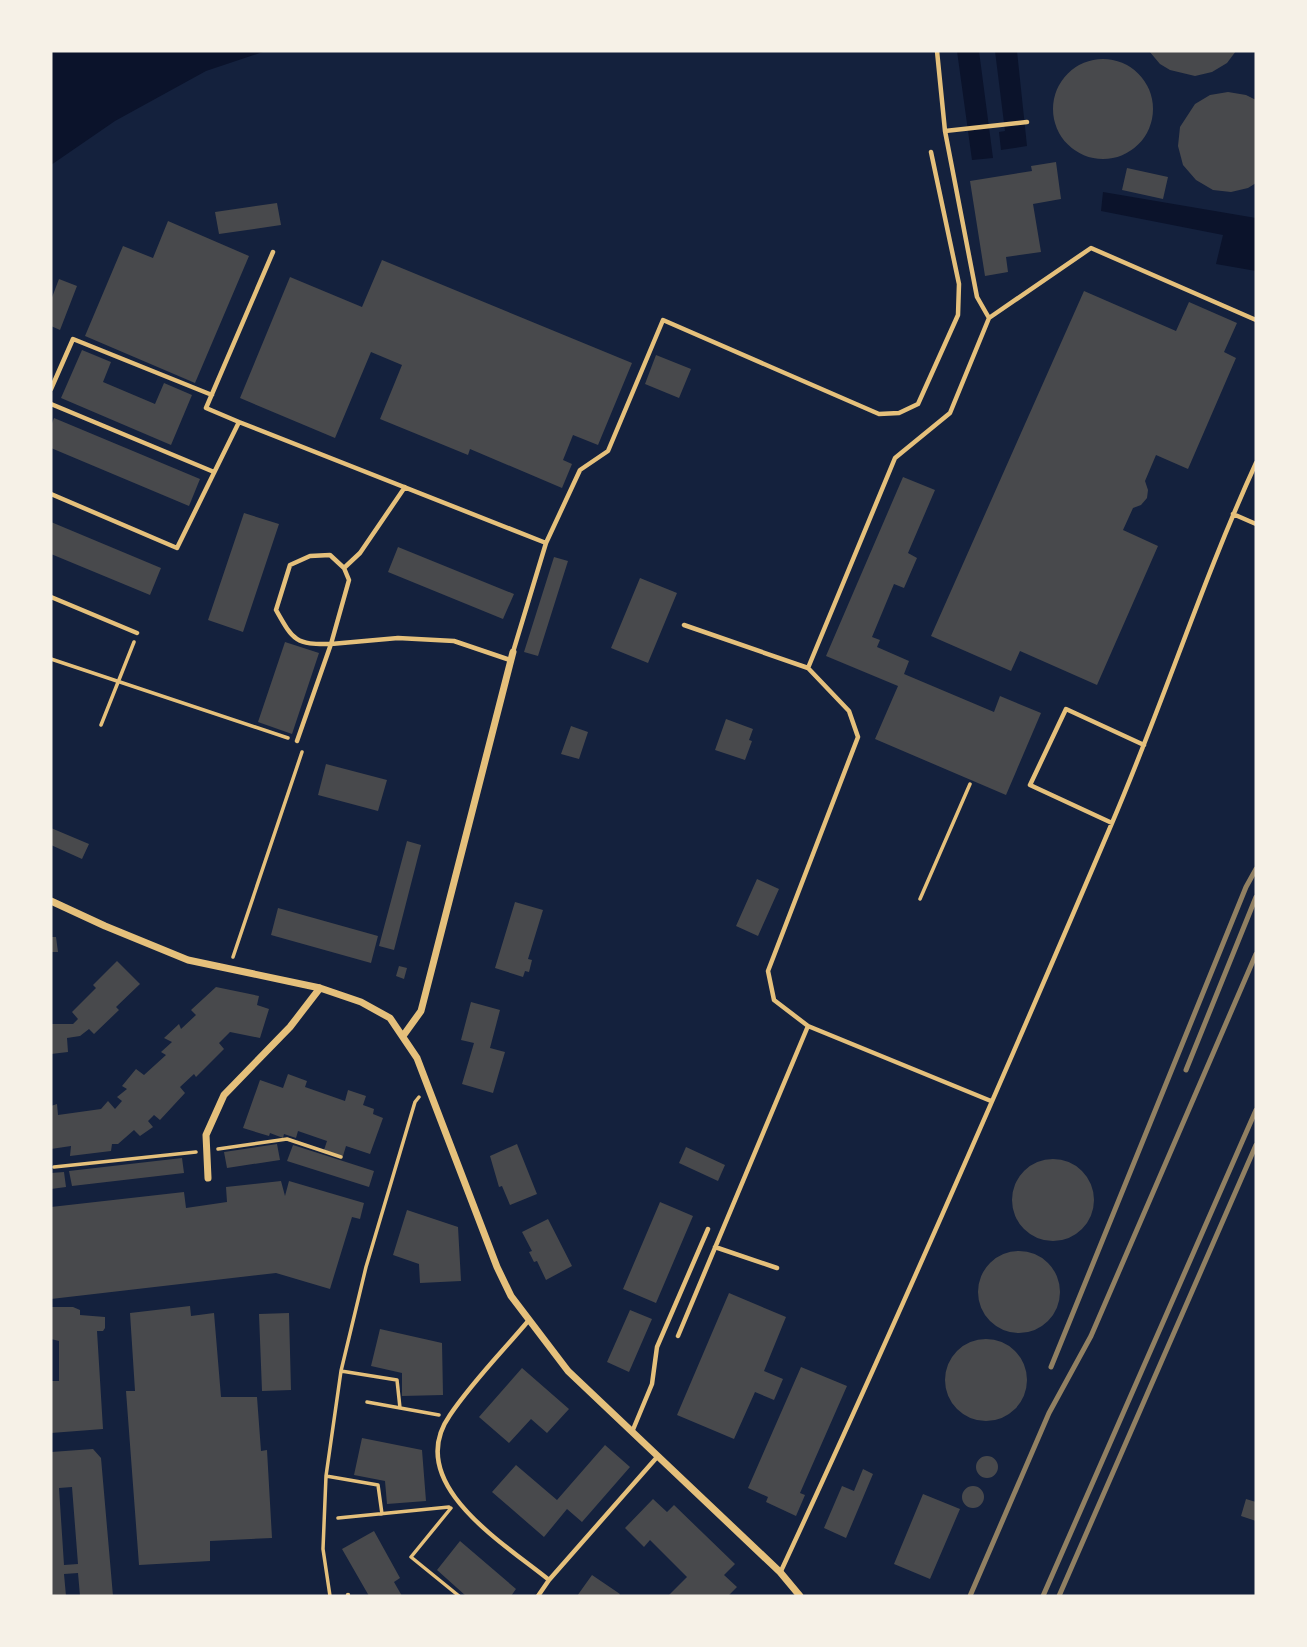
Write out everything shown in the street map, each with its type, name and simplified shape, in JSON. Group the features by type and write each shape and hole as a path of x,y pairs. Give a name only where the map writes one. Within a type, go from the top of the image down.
{"street":[{"path":"403,1036 421,1011 512,656"},
{"path":"51,901 188,960 320,988 361,1002 390,1018 416,1058 497,1267 511,1296 568,1371 780,1572 800,1596"},
{"path":"208,1178 206,1135 224,1095 290,1027 320,988"}],"lane":[{"path":"937,51 946,131 977,297 989,318"},
{"path":"946,131 1027,122"},
{"path":"298,741 331,644 349,580 344,568 330,555 310,556 290,565 276,610 291,637 310,644 331,644 398,638 454,641 512,656 546,543 580,470 608,451 663,320 879,414 899,413 918,404 958,315 959,284 931,152"},
{"path":"808,668 895,458 950,413 989,318 1091,248 1256,320"},
{"path":"273,252 206,408 546,543"},
{"path":"51,389 73,339 212,395"},
{"path":"51,404 214,472"},
{"path":"51,494 177,548 239,422"},
{"path":"780,1572 880,1358 1112,823 1233,514 1256,463"},
{"path":"344,568 360,553 405,487"},
{"path":"1233,514 1256,524"},
{"path":"51,597 137,634"},
{"path":"684,625 808,668 849,711 858,737 768,971 774,1000 808,1026 991,1101"},
{"path":"1112,823 1030,785 1066,709 1144,745"},
{"path":"678,1336 808,1026"},
{"path":"632,1432 652,1384 657,1347 708,1229"},
{"path":"715,1247 777,1268"},
{"path":"529,1320 448,1416 439,1439 439,1461 442,1479 465,1511 549,1580"},
{"path":"538,1596 658,1456"}],"path":[{"path":"101,725 137,634"},
{"path":"51,659 298,741 302,752 229,969"},
{"path":"920,899 970,784"},
{"path":"330,1596 323,1549 326,1476 341,1371 366,1267 415,1102 427,1088"},
{"path":"341,1371 397,1380 400,1408"},
{"path":"368,1402 448,1416"},
{"path":"326,1476 378,1485 382,1514"},
{"path":"456,1501 411,1557 459,1596"},
{"path":"338,1518 451,1507"}],"water":[{"path":"51,51 266,51 206,71 115,121 51,165"},
{"path":"957,51 979,51 993,158 972,160"},
{"path":"995,51 1017,51 1027,146 1001,150 999,132 1005,131"},
{"path":"1103,192 1256,218 1256,271 1216,264 1223,235 1101,211"}],"building":[{"path":"1149,51 1236,51 1227,63 1212,72 1195,76 1170,70 1160,64"},
{"path":"1103,59 1131,67 1145,81 1153,109 1145,137 1131,151 1103,159 1075,151 1061,137 1053,109 1061,81 1075,67"},
{"path":"1228,92 1256,100 1256,183 1231,192 1213,190 1196,180 1183,165 1178,146 1180,127 1195,104 1210,95"},
{"path":"1056,162 1061,199 1033,204 1041,252 1006,257 1008,272 985,276 970,181 1032,171 1031,166"},
{"path":"1127,168 1168,177 1163,199 1122,190"},
{"path":"277,203 281,225 219,234 215,212"},
{"path":"168,221 249,256 195,383 85,336 123,246 153,258"},
{"path":"382,260 632,363 598,445 573,435 563,460 572,464 562,488 470,449 468,455 380,419 402,365 371,352 335,438 240,398 290,277 362,307"},
{"path":"59,279 77,286 60,330 51,326 51,300"},
{"path":"1084,291 1176,331 1189,302 1237,323 1224,352 1236,358 1188,469 1156,455 1145,481 1147,498 1141,505 1133,508 1123,530 1158,546 1097,685 1020,651 1011,671 931,636"},
{"path":"82,350 111,362 103,382 155,404 164,383 192,395 171,445 61,398"},
{"path":"656,355 691,369 679,398 645,384"},
{"path":"54,418 200,479 189,506 51,448 51,426"},
{"path":"903,477 935,490 908,553 917,558 904,588 894,584 872,637 880,640 877,647 909,661 904,674 994,712 1000,696 1041,713 1006,795 875,739 898,686 826,656"},
{"path":"244,513 279,524 243,632 208,620"},
{"path":"51,522 161,568 150,595 51,554"},
{"path":"398,547 514,594 503,619 388,572"},
{"path":"554,557 568,561 538,656 524,652"},
{"path":"640,578 677,593 648,663 611,648"},
{"path":"285,642 319,653 292,734 258,722"},
{"path":"726,719 753,729 745,760 715,750"},
{"path":"571,726 588,732 579,759 561,754"},
{"path":"326,764 387,780 378,811 318,795"},
{"path":"51,828 89,844 82,859 51,845"},
{"path":"407,841 421,845 394,950 379,946"},
{"path":"757,879 779,889 758,936 736,926"},
{"path":"515,902 543,910 528,959 532,960 529,972 525,971 523,977 495,968"},
{"path":"278,908 378,936 371,963 271,935"},
{"path":"51,937 56,937 58,952 51,952"},
{"path":"117,961 140,984 116,1007 119,1010 94,1034 89,1029 80,1036 67,1038 68,1052 51,1054 51,1024 73,1024 78,1019 72,1012 96,988 93,985"},
{"path":"399,966 407,968 404,979 396,976"},
{"path":"216,987 259,996 257,1005 269,1009 260,1038 230,1032 219,1043 224,1049 196,1077 194,1074 180,1087 185,1093 160,1120 154,1115 148,1121 153,1127 140,1136 134,1130 118,1144 112,1144 111,1151 70,1156 71,1146 51,1149 51,1106 57,1104 58,1115 101,1109 108,1101 115,1109 122,1101 117,1097 127,1089 122,1086 136,1069 144,1075 166,1055 161,1052 172,1042 164,1038 179,1024 181,1029 196,1015 191,1010"},
{"path":"471,1002 500,1010 490,1048 505,1052 493,1093 462,1084 474,1043 461,1040"},
{"path":"288,1074 307,1081 305,1087 345,1101 348,1090 366,1096 363,1105 374,1109 373,1114 383,1118 370,1154 346,1146 343,1156 324,1150 327,1141 298,1131 296,1138 284,1134 283,1138 243,1128 260,1080 283,1088"},
{"path":"277,1144 280,1160 227,1168 224,1152"},
{"path":"517,1144 537,1194 510,1205 502,1186 499,1187 490,1156"},
{"path":"293,1145 374,1171 369,1187 287,1161"},
{"path":"686,1147 725,1165 718,1181 679,1163"},
{"path":"182,1158 184,1173 72,1186 69,1171"},
{"path":"1053,1159 1069,1162 1082,1171 1091,1184 1094,1200 1091,1216 1082,1229 1069,1238 1053,1241 1037,1238 1024,1229 1015,1216 1012,1200 1015,1184 1024,1171 1037,1162"},
{"path":"64,1172 66,1187 51,1189 51,1173"},
{"path":"281,1181 285,1196 289,1181 364,1203 360,1219 352,1217 330,1289 276,1273 51,1299 51,1207 184,1192 186,1208 227,1202 226,1187"},
{"path":"660,1202 693,1216 656,1303 623,1289"},
{"path":"407,1210 458,1227 461,1281 420,1283 419,1264 393,1255"},
{"path":"548,1219 572,1266 546,1280 537,1261 534,1262 529,1252 532,1251 522,1232"},
{"path":"1019,1251 1035,1254 1048,1263 1057,1276 1060,1292 1057,1308 1048,1321 1035,1330 1019,1333 1003,1330 990,1321 981,1308 978,1292 981,1276 990,1263 1003,1254"},
{"path":"729,1293 786,1317 764,1371 783,1379 774,1400 755,1392 734,1439 677,1415"},
{"path":"190,1306 191,1316 214,1313 221,1397 257,1397 261,1451 267,1450 272,1538 210,1541 210,1561 139,1565 126,1391 135,1391 130,1313"},
{"path":"52,1307 73,1307 80,1310 80,1315 105,1317 105,1328 103,1331 97,1331 103,1429 51,1433 51,1381 59,1381 59,1341 51,1339"},
{"path":"630,1310 652,1319 629,1372 607,1362"},
{"path":"289,1313 291,1390 262,1391 259,1314"},
{"path":"380,1329 442,1343 443,1395 402,1396 402,1373 371,1366"},
{"path":"986,1339 1002,1342 1015,1351 1024,1364 1027,1380 1024,1396 1015,1409 1002,1418 986,1421 970,1418 957,1409 948,1396 945,1380 948,1364 957,1351 970,1342"},
{"path":"801,1367 847,1386 800,1493 805,1495 796,1516 766,1502 768,1497 748,1488"},
{"path":"522,1368 569,1409 547,1433 531,1419 509,1443 479,1417"},
{"path":"362,1438 422,1450 426,1501 387,1504 385,1481 354,1475"},
{"path":"605,1445 630,1467 582,1522 567,1509 544,1537 492,1492 516,1465 557,1500"},
{"path":"93,1449 101,1458 113,1596 80,1596 78,1573 64,1574 66,1596 51,1596 51,1452","holes":["72,1487 78,1564 64,1565 59,1488"]},
{"path":"987,1456 995,1459 998,1467 995,1475 987,1478 979,1475 976,1467 979,1459"},
{"path":"863,1469 873,1474 846,1538 824,1528 842,1486 854,1491"},
{"path":"973,1486 981,1489 984,1497 981,1505 973,1508 965,1505 962,1497 965,1489"},
{"path":"923,1494 960,1509 930,1579 894,1564"},
{"path":"653,1499 667,1512 674,1505 735,1564 724,1575 737,1587 728,1596 668,1596 687,1577 650,1540 644,1547 625,1528"},
{"path":"1246,1499 1256,1502 1256,1521 1241,1516"},
{"path":"374,1531 400,1578 394,1582 402,1596 369,1596 342,1549"},
{"path":"460,1541 516,1589 511,1596 466,1596 437,1570"},
{"path":"592,1575 620,1594 619,1596 577,1596"}],"railway":[{"path":"1051,1367 1246,887 1256,869"},
{"path":"1186,1070 1256,897"},
{"path":"970,1596 1049,1413 1091,1336 1256,954"},
{"path":"1043,1596 1256,1110"},
{"path":"1059,1596 1256,1145"}]}
